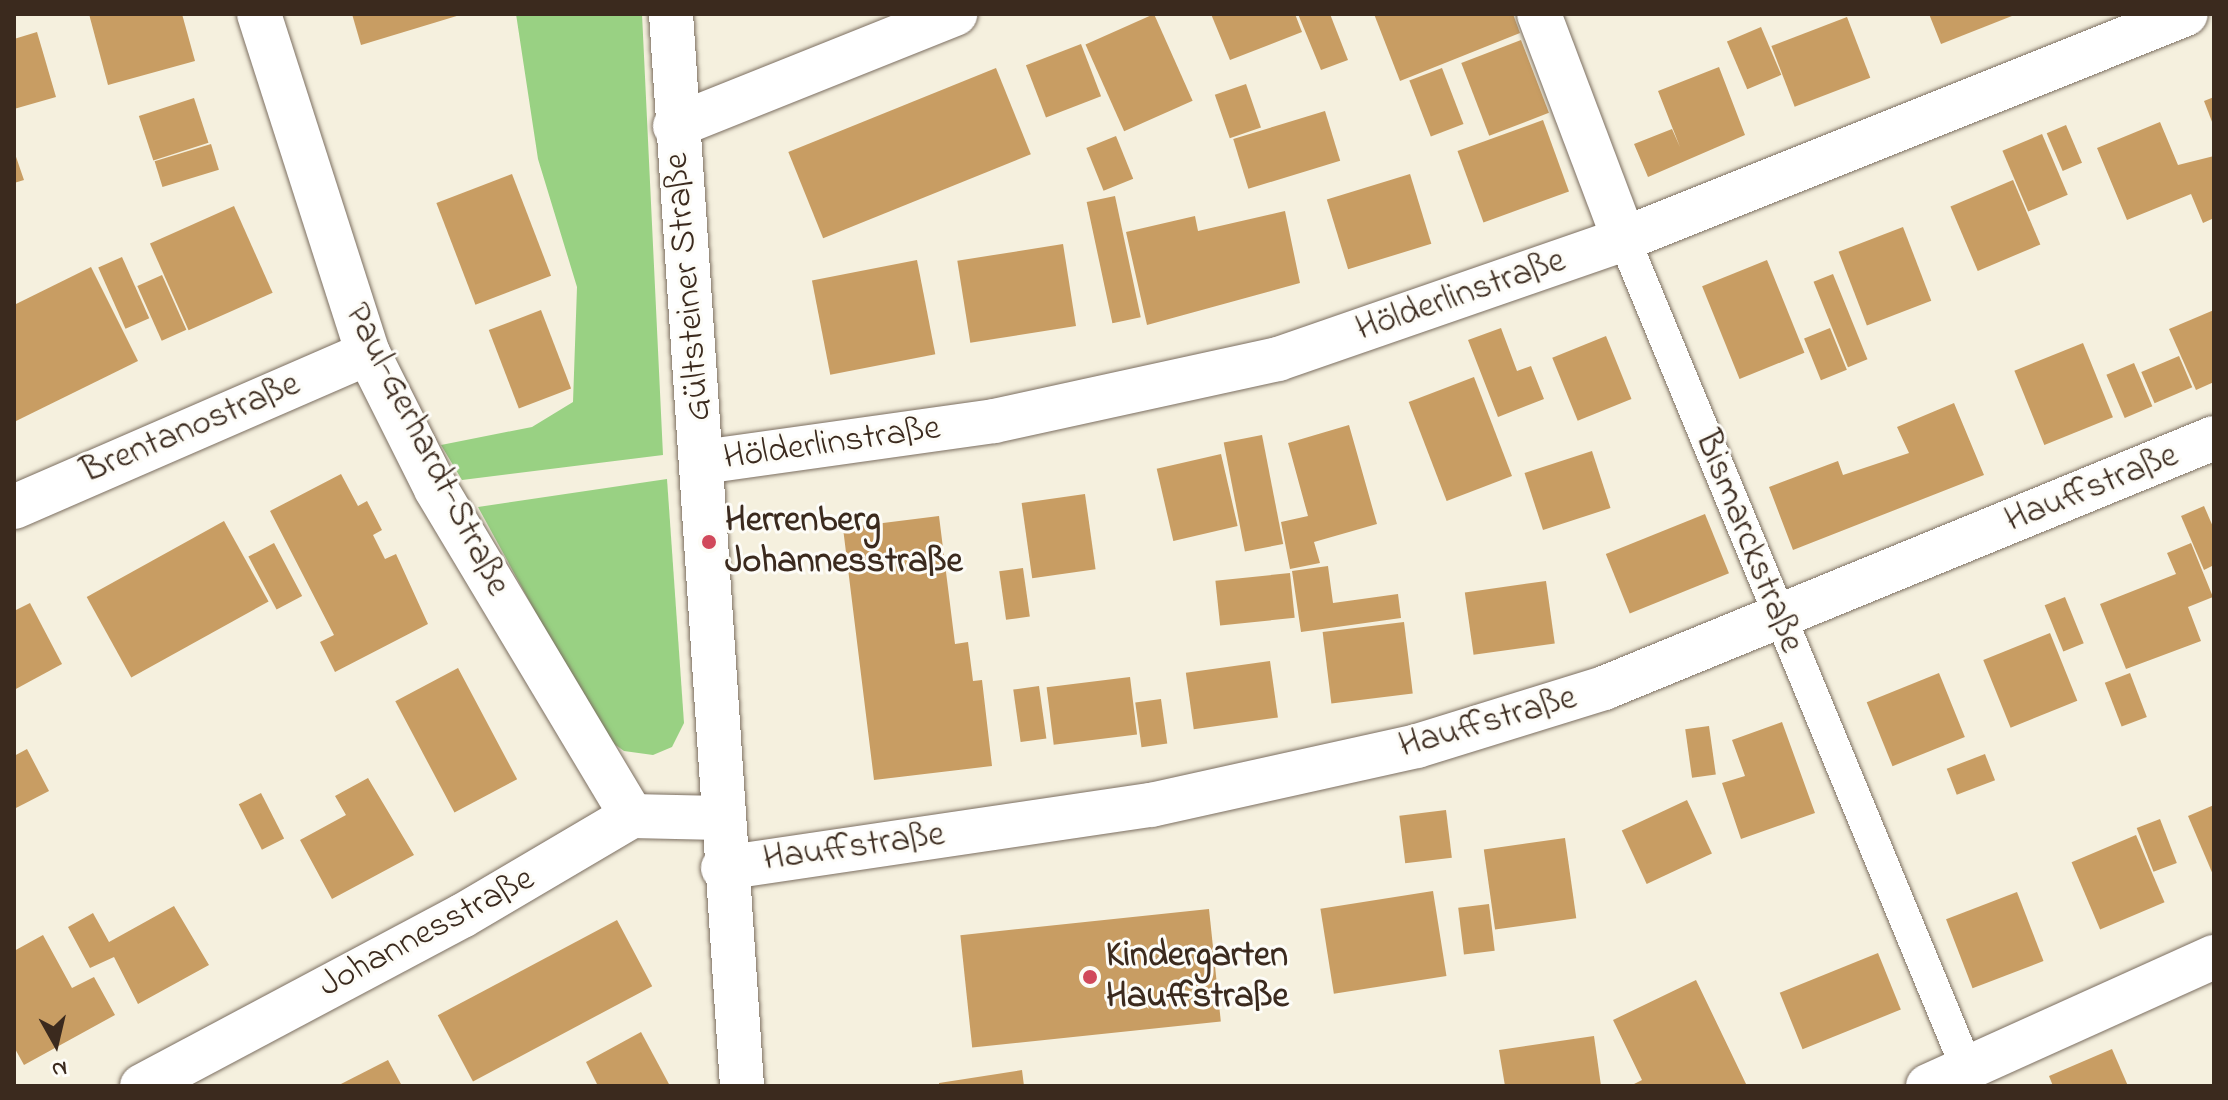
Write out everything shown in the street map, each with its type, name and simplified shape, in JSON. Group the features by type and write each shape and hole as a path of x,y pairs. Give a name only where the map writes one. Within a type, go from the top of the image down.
{"street":[{"name":"Paul-Gerhardt-Straße","path":"259,14 368,353 436,489 632,816"},
{"name":"Gültsteiner Straße","path":"671,14 675,126 703,462 723,868 742,1086"},
{"path":"675,126 955,14"},
{"name":"Bismarckstraße","path":"1539,14 1624,239"},
{"name":"Hölderlinstraße","path":"703,462 994,421 1278,359 1624,239 2186,14"},
{"name":"Brentanostraße","path":"14,507 368,353"},
{"name":"Hauffstraße","path":"723,868 1151,805 1417,746 1604,688 2214,438"},
{"path":"632,816 720,818"},
{"name":"Johannesstraße","path":"142,1086 462,916 632,816"},
{"path":"1965,1075 2214,957"}],"lane":[{"name":"Bismarckstraße","path":"1624,239 1965,1075"}],"green space":[{"path":"516,14 642,14 663,455 462,480 441,445 532,427 573,402 577,287 538,159"},
{"path":"667,479 684,723 672,747 653,755 624,751 603,736 478,507"}],"building":[{"path":"89,14 182,14 195,61 108,85"},
{"path":"352,14 460,14 460,15 361,45"},
{"path":"1154,14 1193,101 1124,131 1085,45"},
{"path":"1211,14 1295,14 1302,32 1230,60"},
{"path":"1298,14 1330,14 1348,60 1321,70"},
{"path":"1374,14 1513,14 1520,33 1400,81"},
{"path":"1929,14 2017,14 1941,44"},
{"path":"1847,17 1870,78 1795,107 1771,46"},
{"path":"1761,27 1781,75 1747,89 1727,41"},
{"path":"37,32 56,97 14,109 14,39"},
{"path":"1521,40 1549,113 1489,136 1461,63"},
{"path":"1081,44 1101,96 1046,117 1026,65"},
{"path":"1719,67 1745,135 1648,177 1634,144 1672,129 1680,147 1658,91"},
{"path":"996,68 1031,154 823,238 788,152"},
{"path":"1442,68 1464,124 1431,137 1409,81"},
{"path":"1246,84 1261,127 1230,138 1215,95"},
{"path":"2214,97 2214,127 2204,101"},
{"path":"194,98 209,143 153,161 139,116"},
{"path":"1325,111 1340,161 1248,189 1233,139"},
{"path":"1543,120 1569,191 1483,223 1457,151"},
{"path":"2160,122 2178,165 2214,156 2214,218 2203,223 2191,194 2127,220 2097,148"},
{"path":"2066,125 2082,163 2063,171 2047,133"},
{"path":"2042,134 2068,195 2028,212 2002,151"},
{"path":"1116,136 1133,179 1104,191 1086,148"},
{"path":"211,144 219,170 162,187 155,161"},
{"path":"14,151 24,180 14,183"},
{"path":"512,174 551,276 475,305 436,203"},
{"path":"1410,174 1431,244 1348,269 1327,199"},
{"path":"2013,180 2040,244 1978,271 1950,207"},
{"path":"1115,196 1141,317 1112,323 1087,202"},
{"path":"234,206 273,293 189,330 150,243"},
{"path":"1285,211 1300,283 1147,325 1126,232 1195,216 1198,231"},
{"path":"1903,227 1931,301 1867,325 1839,252"},
{"path":"1063,244 1076,326 970,343 957,261"},
{"path":"122,257 149,318 125,329 98,268"},
{"path":"917,260 935,354 830,375 812,280"},
{"path":"1767,260 1804,353 1740,379 1702,286"},
{"path":"91,267 138,361 14,422 14,305"},
{"path":"1833,274 1867,359 1848,367 1814,282"},
{"path":"162,275 186,330 162,341 137,286"},
{"path":"541,310 571,388 519,408 489,330"},
{"path":"2214,310 2214,382 2196,390 2169,329"},
{"path":"1501,328 1517,371 1531,366 1544,399 1498,417 1468,340"},
{"path":"1830,328 1847,370 1821,380 1804,338"},
{"path":"1606,336 1631,399 1578,421 1552,358"},
{"path":"2083,343 2113,417 2044,445 2014,371"},
{"path":"2179,356 2192,387 2155,403 2141,372"},
{"path":"2134,363 2152,406 2125,418 2106,375"},
{"path":"1474,377 1512,476 1447,501 1409,402"},
{"path":"1954,403 1984,475 1793,550 1769,487 1838,461 1843,475 1909,453 1897,427"},
{"path":"1349,425 1377,524 1314,542 1320,563 1290,569 1281,522 1308,516 1288,443"},
{"path":"1262,435 1283,544 1245,551 1224,442"},
{"path":"1592,451 1611,508 1543,530 1524,473"},
{"path":"1221,454 1238,526 1173,541 1157,469"},
{"path":"341,474 358,506 367,501 382,530 373,535 385,559 396,554 428,624 335,672 320,642 334,635 270,511"},
{"path":"1085,494 1096,569 1032,578 1022,503"},
{"path":"2204,506 2214,529 2214,565 2204,570 2181,516"},
{"path":"1705,514 1729,573 1630,613 1606,554"},
{"path":"939,516 955,644 968,642 973,681 982,680 992,766 874,780 843,528"},
{"path":"224,521 269,601 131,678 87,597"},
{"path":"274,543 302,596 277,610 248,557"},
{"path":"2191,543 2213,597 2188,607 2201,641 2126,669 2100,604 2176,574 2167,553"},
{"path":"1328,566 1333,603 1398,594 1401,618 1301,632 1292,571"},
{"path":"1023,568 1030,617 1006,620 999,571"},
{"path":"1290,573 1295,618 1220,626 1215,581"},
{"path":"1546,581 1555,643 1474,655 1465,592"},
{"path":"2065,597 2084,643 2063,652 2045,605"},
{"path":"30,603 62,664 14,690 14,611"},
{"path":"1404,622 1413,693 1331,703 1323,632"},
{"path":"2050,633 2077,701 2011,728 1983,660"},
{"path":"1270,661 1278,717 1194,729 1186,673"},
{"path":"458,668 517,779 454,813 395,701"},
{"path":"1939,673 1965,737 1893,766 1867,702"},
{"path":"2130,673 2147,717 2122,727 2105,683"},
{"path":"1130,677 1137,735 1054,745 1047,687"},
{"path":"1039,686 1046,738 1021,742 1013,690"},
{"path":"1161,699 1167,744 1142,747 1135,703"},
{"path":"1782,722 1815,813 1741,839 1722,783 1745,776 1732,740"},
{"path":"1709,726 1716,775 1692,778 1685,729"},
{"path":"27,749 49,791 14,809 14,756"},
{"path":"1985,754 1995,780 1957,795 1947,769"},
{"path":"368,778 414,855 332,899 300,840 346,815 335,796"},
{"path":"261,793 284,838 262,850 239,804"},
{"path":"1687,800 1712,853 1647,884 1622,830"},
{"path":"2214,805 2214,877 2188,816"},
{"path":"1446,810 1452,858 1405,863 1399,816"},
{"path":"2160,819 2177,863 2154,872 2137,828"},
{"path":"2136,835 2165,902 2100,930 2072,862"},
{"path":"1565,838 1576,918 1495,930 1484,849"},
{"path":"1433,891 1446,976 1334,994 1320,909"},
{"path":"2017,892 2044,961 1973,988 1946,919"},
{"path":"1489,904 1495,951 1464,954 1458,908"},
{"path":"174,906 209,965 138,1004 114,957 90,968 68,927 93,913 109,942"},
{"name":"Kindergarten Hauffstraße","path":"1209,909 1221,1021 972,1048 960,935"},
{"path":"617,920 652,986 473,1082 438,1015"},
{"path":"43,935 72,988 94,977 115,1015 24,1065 14,1047 14,951"},
{"path":"1878,953 1901,1010 1803,1049 1780,993"},
{"path":"1696,980 1747,1086 1630,1086 1642,1080 1613,1020"},
{"path":"641,1032 670,1086 598,1086 586,1062"},
{"path":"1594,1036 1601,1086 1505,1086 1499,1050"},
{"path":"2112,1049 2128,1086 2053,1086 2049,1076"},
{"path":"388,1060 402,1086 337,1086"},
{"path":"1022,1070 1024,1086 939,1086 939,1083"}],"place":[{"name":"Herrenberg Johannesstraße","path":"709,542"},
{"name":"Kindergarten Hauffstraße","path":"1090,977"}]}
